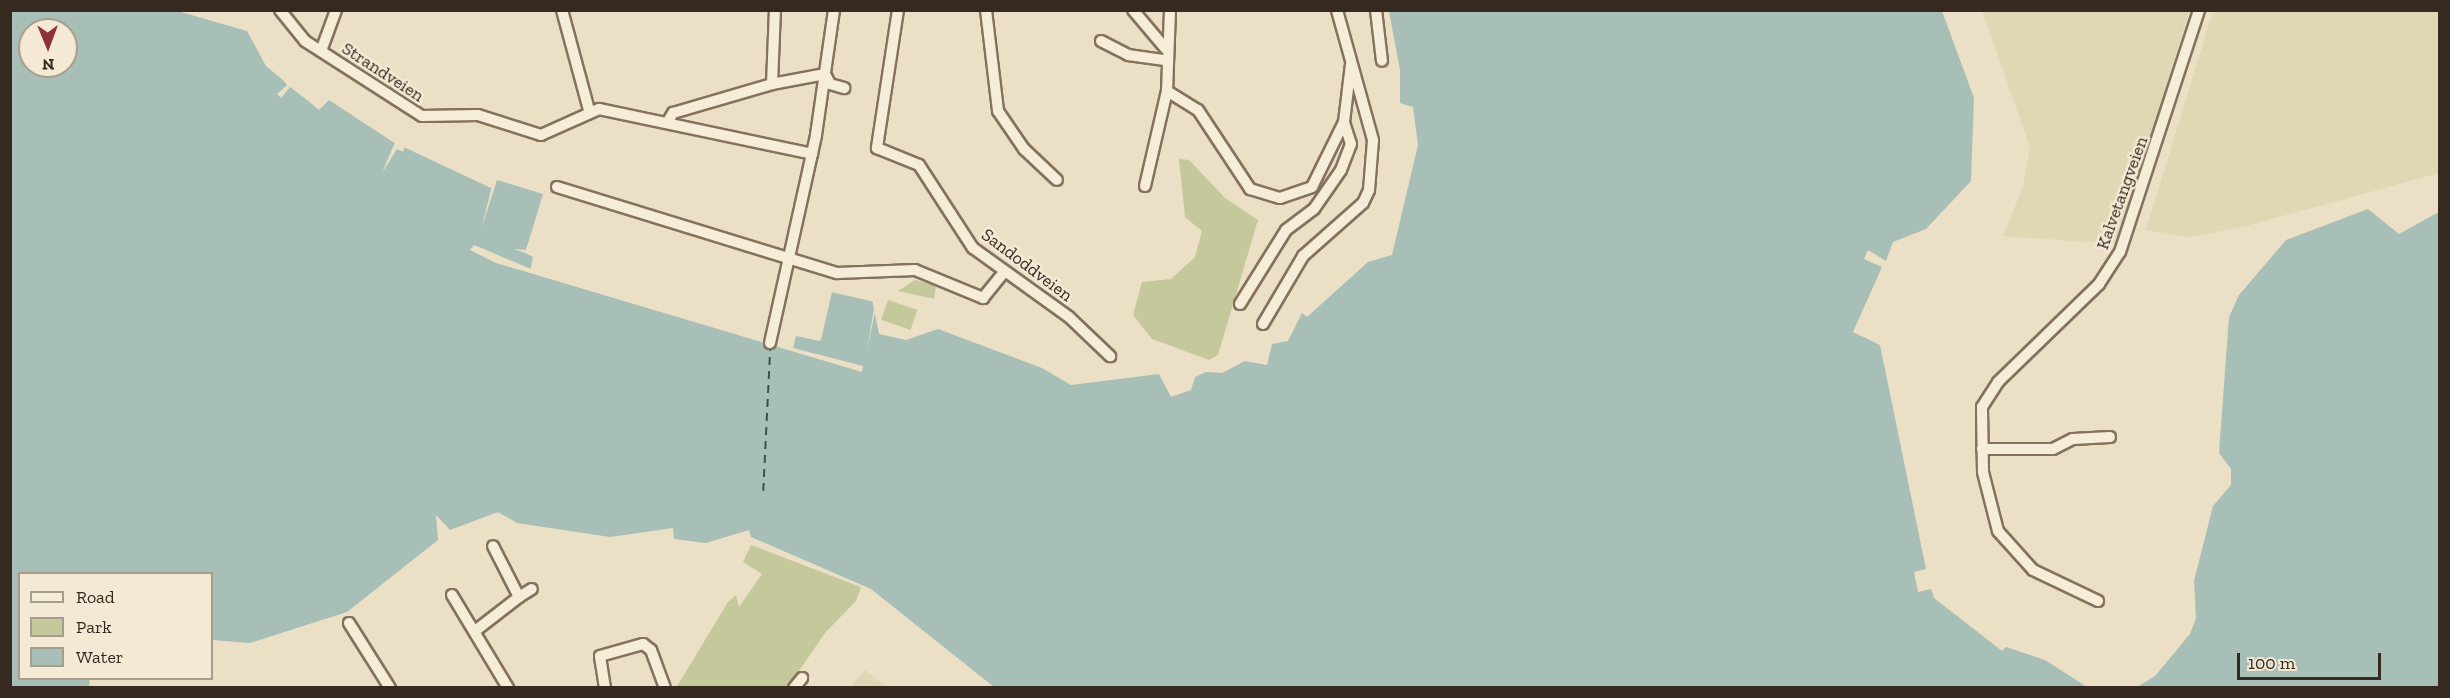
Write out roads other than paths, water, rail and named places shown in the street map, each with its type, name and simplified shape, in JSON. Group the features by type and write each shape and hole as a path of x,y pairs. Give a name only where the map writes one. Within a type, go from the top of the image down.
{"street":[{"name":"Strandveien","path":"280,10 321,51 422,116 478,115 541,135 572,125 589,110"},
{"name":"Strandveien","path":"321,51 336,10"},
{"path":"562,10 589,110 667,123 812,154"},
{"path":"772,84 775,10"},
{"path":"770,343 812,154 834,10"},
{"name":"Sandoddveien","path":"898,10 877,148 919,165 973,248 1069,317 1110,356"},
{"path":"986,10 1001,117 1057,180"},
{"path":"1133,10 1166,55"},
{"path":"1145,186 1167,91 1166,55 1170,10"},
{"path":"1263,324 1303,256 1364,203 1369,190 1373,140 1350,64 1337,10"},
{"path":"1376,10 1382,61"},
{"name":"Kalvetangveien","path":"2098,601 2042,575 2009,548 1990,513 1982,449 1983,407 1992,390 2099,284 2120,252 2199,10"},
{"path":"1101,41 1128,55 1166,55"},
{"path":"1167,91 1198,110 1212,126 1238,179 1280,198 1312,187 1344,122 1350,64"},
{"path":"667,123 674,113 772,84 825,74"},
{"path":"825,74 830,84 844,88"},
{"path":"1240,304 1286,230 1314,209 1341,170 1350,144 1344,122"},
{"path":"557,187 787,260 837,273 915,270 983,298 1004,272"},
{"path":"1982,449 2053,449 2073,439 2110,437"},
{"path":"493,546 519,597"},
{"path":"475,631 532,589"},
{"path":"452,595 508,687"},
{"path":"349,623 390,687"},
{"path":"605,687 600,656 642,644 651,650 665,687"},
{"path":"794,687 802,678"}],"water":[{"path":"174,10 247,31 266,66 319,110 329,100 393,142 491,188 496,176 546,192 525,253 533,257 530,272 791,349 795,334 821,340 832,292 872,299 879,334 906,340 938,329 1042,368 1071,385 1159,374 1171,397 1191,390 1195,377 1206,372 1222,373 1245,361 1267,365 1272,344 1288,341 1302,313 1307,317 1368,262 1392,255 1418,145 1413,107 1400,103 1400,70 1389,11 1942,11 1974,98 1971,181 1926,229 1893,242 1886,261 1868,250 1864,259 1882,267 1853,332 1880,345 1926,569 1914,572 1918,592 1931,589 1934,598 2002,651 2006,647 2045,660 2087,687 994,687 871,589 751,537 749,530 706,543 674,539 673,528 610,537 517,523 498,512 450,530 436,515 438,540 347,612 250,643 213,640 213,572 18,572 18,680 90,680 89,687 11,687 10,11"},
{"path":"2368,209 2399,234 2439,212 2439,687 2137,687 2155,676 2190,634 2196,618 2194,581 2213,506 2231,485 2231,469 2219,453 2229,317 2239,295 2286,240"}]}
